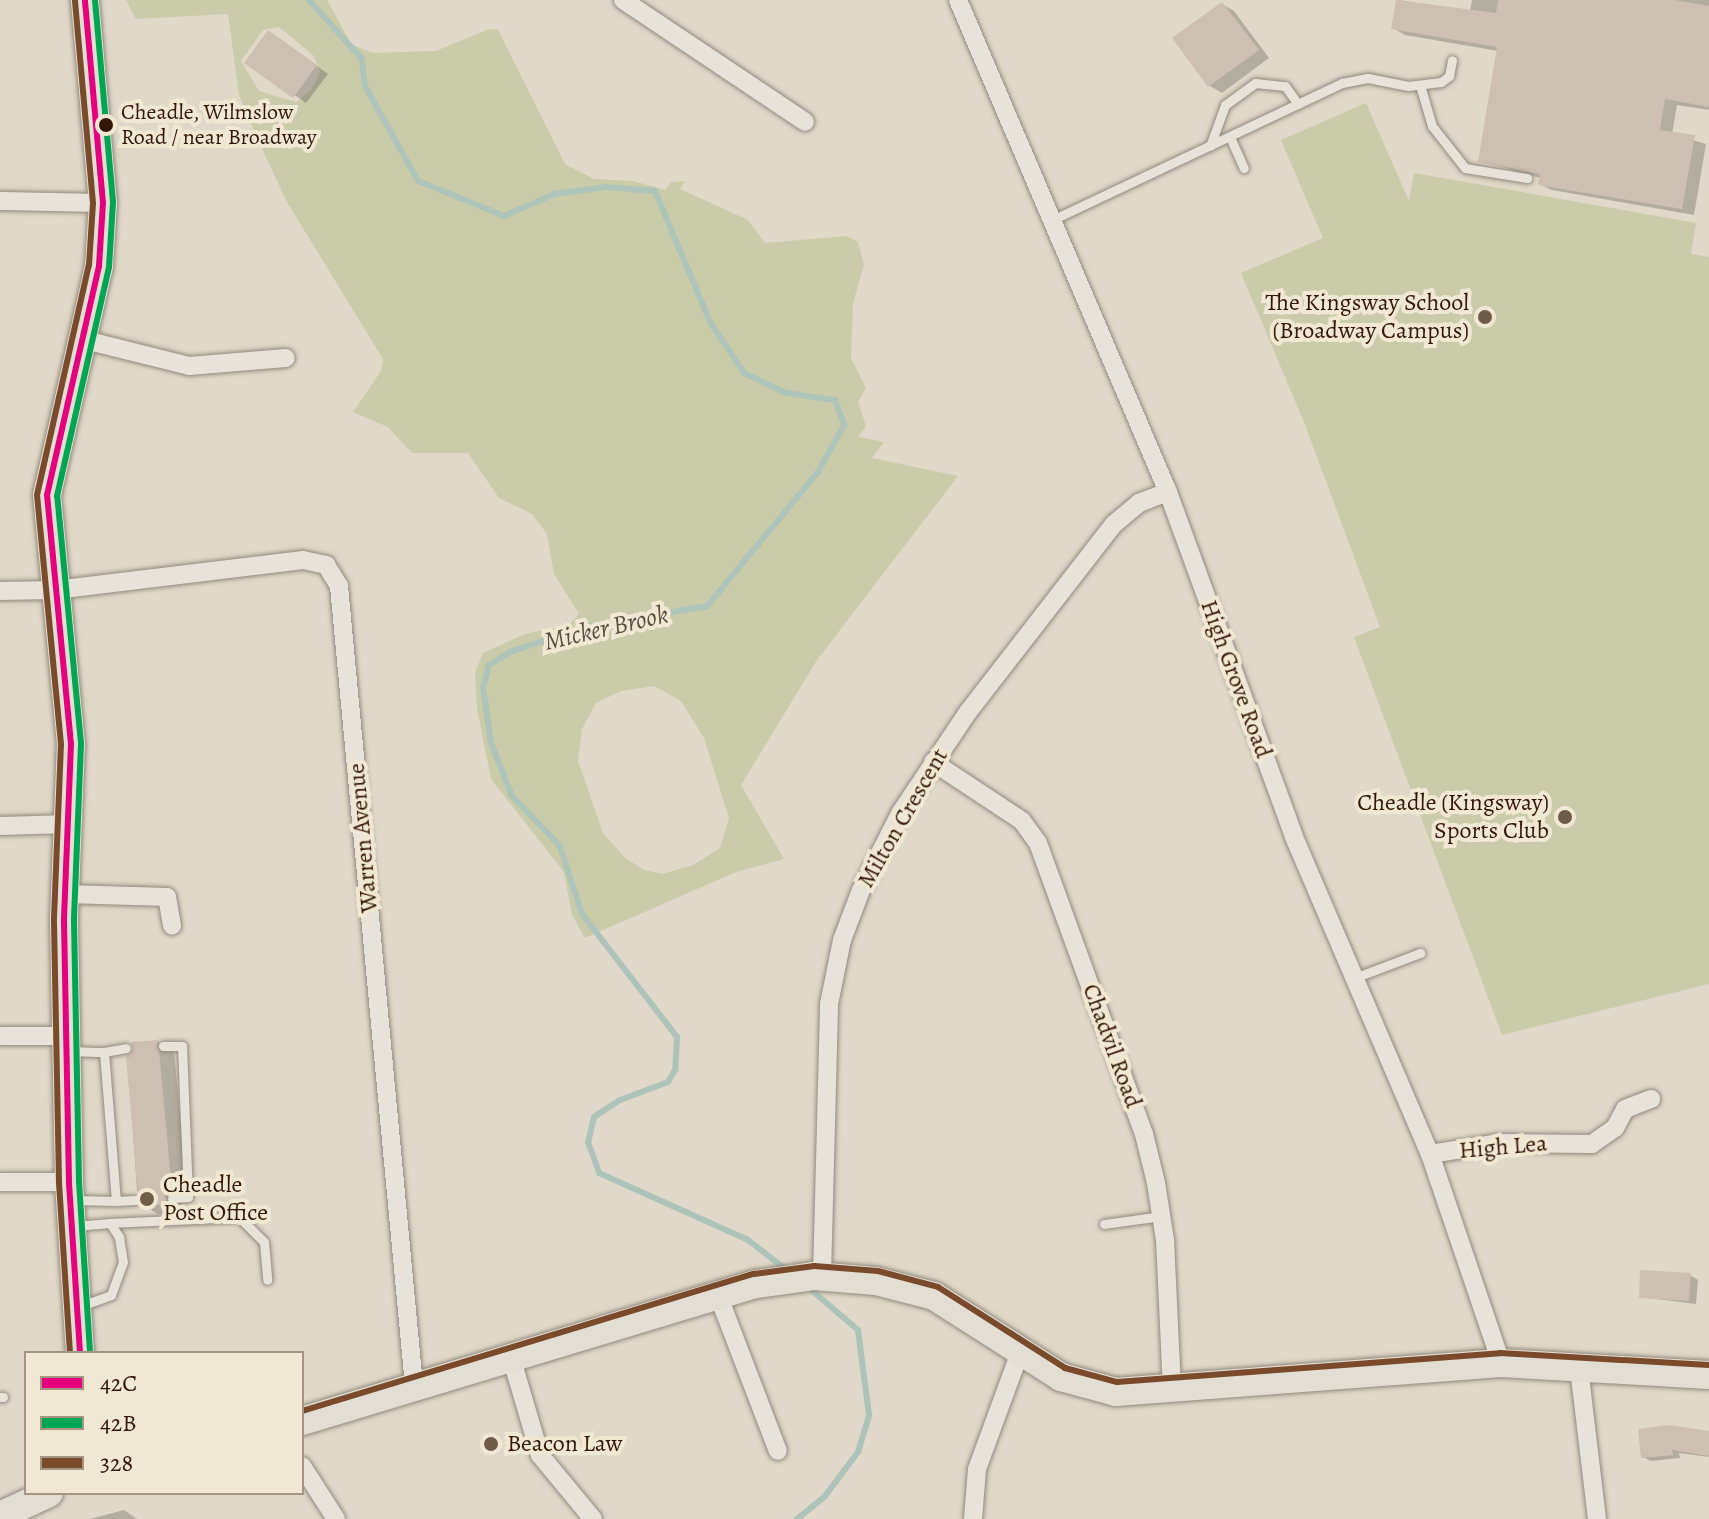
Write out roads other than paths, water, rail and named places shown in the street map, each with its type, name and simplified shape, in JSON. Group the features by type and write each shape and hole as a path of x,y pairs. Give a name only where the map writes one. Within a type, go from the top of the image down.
{"main road":[{"path":"80,1351 70,1203 67,1044 66,894 71,744 47,495 85,340 103,203 85,4"},
{"path":"304,1420 757,1284 818,1276 876,1281 934,1296 1020,1352 1086,1387 1116,1392 1501,1363 1709,1375"},
{"path":"0,1516 45,1495"}],"street":[{"path":"623,0 805,122"},
{"name":"High Grove Road","path":"958,0 1168,492 1294,837 1430,1154 1501,1363"},
{"path":"0,201 103,203"},
{"path":"85,340 189,366 286,358"},
{"name":"Milton Crescent","path":"818,1276 829,1004 838,953 878,852 933,762 1114,524 1139,503 1168,492"},
{"name":"Warren Avenue","path":"0,591 120,584 303,560 326,565 339,586 414,1386"},
{"name":"Chadvil Road","path":"933,762 1022,821 1038,843 1144,1134 1162,1216 1172,1389"},
{"path":"0,826 70,824"},
{"path":"66,894 167,897 172,926"},
{"path":"0,1036 67,1044"},
{"name":"High Lea","path":"1430,1154 1500,1143 1575,1143 1602,1139 1625,1109 1651,1099"},
{"path":"0,1182 70,1203"},
{"path":"718,1295 778,1451"},
{"path":"973,1519 977,1469 1020,1352"},
{"path":"512,1360 540,1455 593,1519"},
{"path":"1579,1368 1597,1519"},
{"path":"304,1469 336,1519"}],"lane":[{"path":"1052,220 1354,79 1420,85 1449,76 1452,60"},
{"path":"1210,146 1225,105 1255,83 1285,86 1298,104"},
{"path":"1420,85 1432,126 1465,168 1527,178"},
{"path":"1230,137 1244,168"},
{"path":"1354,978 1420,953"},
{"path":"67,1044 104,1052 126,1048"},
{"path":"163,1046 182,1046 188,1197 172,1198"},
{"path":"104,1052 116,1201"},
{"path":"70,1203 135,1200"},
{"path":"70,1203 109,1223 119,1237 123,1262 119,1283 99,1303 77,1307"},
{"path":"1104,1224 1162,1216"},
{"path":"109,1223 239,1217 264,1242 267,1280"}],"waterway":[{"name":"Micker Brook","path":"309,0 362,59 365,86 418,181 504,216 554,194 606,187 655,191 710,322 744,373 786,393 835,400 844,425 818,472 707,606 585,627 510,652 489,665 483,687 491,743 512,796 560,846 582,914 677,1037 675,1070 668,1082 620,1100 594,1117 588,1142 599,1173 748,1240 788,1271"},
{"name":"Micker Brook","path":"797,1519 825,1496 858,1452 869,1415 858,1330 809,1288"}],"place":[{"name":"Cheadle, Wilmslow Road / near Broadway","path":"106,125"},
{"name":"The Kingsway School (Broadway Campus)","path":"1485,317"},
{"name":"Cheadle (Kingsway) Sports Club","path":"1565,817"},
{"name":"Cheadle Post Office","path":"147,1199"},
{"name":"Beacon Law","path":"491,1444"}]}
